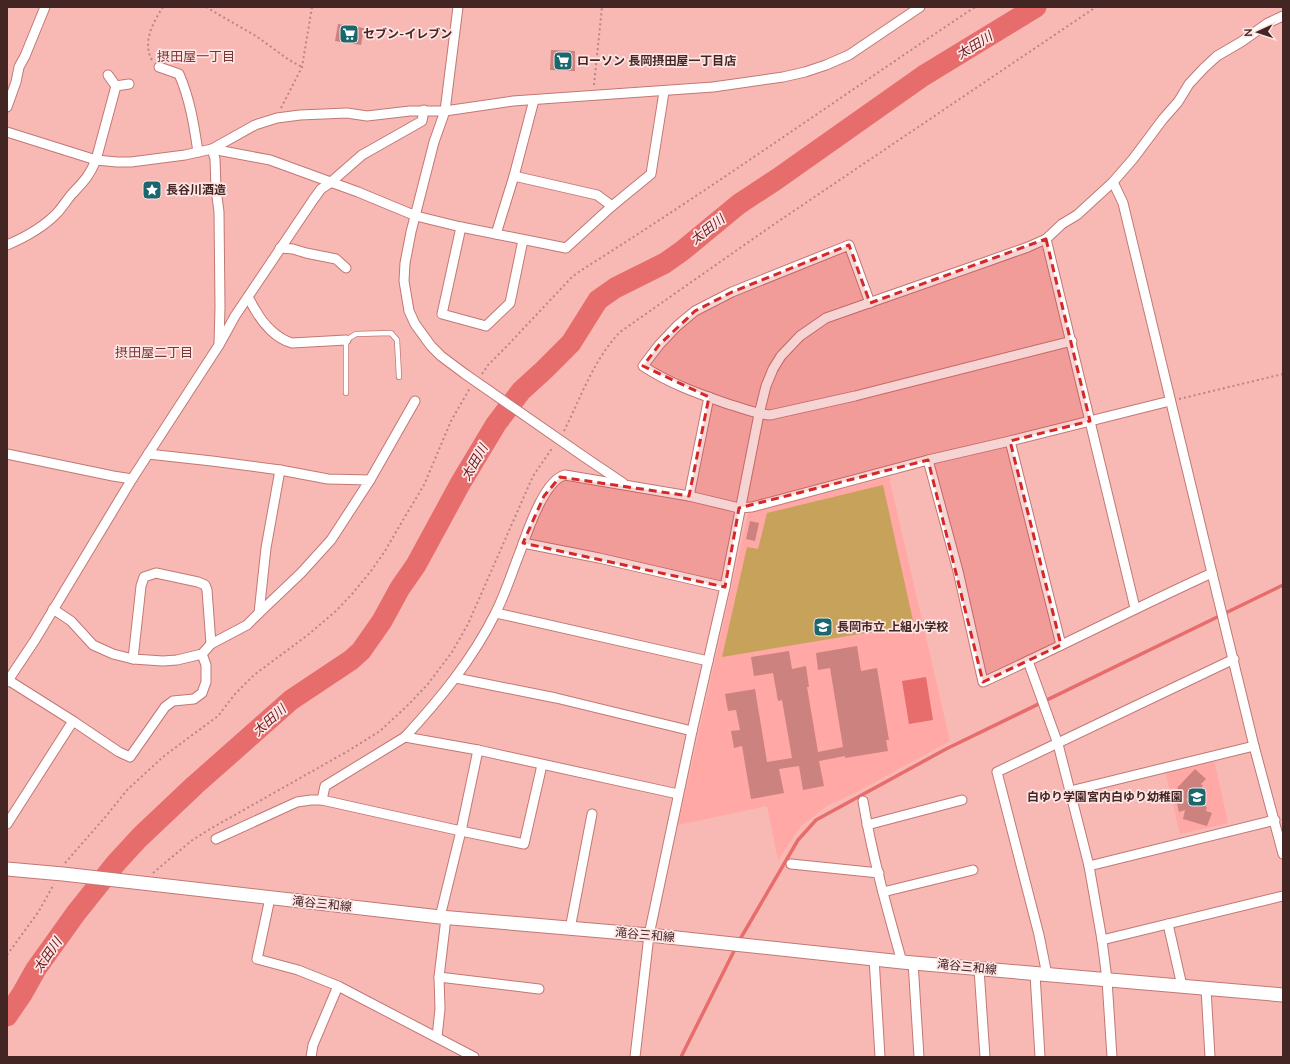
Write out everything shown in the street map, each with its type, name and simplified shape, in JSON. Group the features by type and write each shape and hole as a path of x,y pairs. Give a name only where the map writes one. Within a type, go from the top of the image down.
{"main road":[{"name":"滝谷三和線","path":"7,869 62,871 146,880 270,898 443,918 649,935 979,969 1283,995"}],"street":[{"path":"7,106 16,82 19,67 45,7"},
{"path":"458,7 446,111 434,142 405,263 404,281 409,311 415,324 431,346 441,356 625,485"},
{"path":"7,132 96,160 130,162 185,155 212,149 255,125 277,118 300,115 347,113 367,116 424,110 446,111 492,103 664,92 713,87 783,77 806,72 826,65 849,55 920,7"},
{"path":"635,1057 649,935 678,794 725,587 739,508 759,414 766,386 773,369 781,356 800,336 826,318 1014,252 1046,239 1062,224 1077,215 1113,182 1178,102 1189,84 1204,68 1217,56 1241,42 1268,23 1283,16"},
{"path":"159,67 179,74 191,106 198,152"},
{"path":"108,75 116,86"},
{"path":"116,86 129,84"},
{"path":"7,245 32,233 57,213 91,172 96,160 116,86"},
{"path":"212,149 270,160 358,192 416,216 461,227 566,248 612,206 651,174 664,92"},
{"path":"496,234 514,176 534,100"},
{"path":"202,654 206,665 206,682 202,693 194,699 173,701 165,707 130,757 119,752 73,721 8,681 35,640 132,479 235,316 321,189 362,155 422,121 424,110"},
{"path":"212,149 215,160 216,189 219,212 220,307 218,345"},
{"path":"514,176 597,195 612,206"},
{"path":"1113,182 1123,203 1254,746 1283,854"},
{"path":"461,227 442,314 486,326 510,303 523,240"},
{"path":"1046,239 1135,608"},
{"path":"870,303 849,245 732,292 695,311 677,326 659,345 643,366 654,374 709,397 759,414 770,415 855,396 1072,342"},
{"path":"280,248 293,249 336,259 346,268"},
{"path":"248,297 260,318 276,336 286,341 292,343 346,340"},
{"path":"689,496 709,397"},
{"path":"53,609 71,621 94,645 113,654 133,659 163,661 177,660 202,654 211,644 246,625 301,573 331,540 370,480 415,401"},
{"path":"322,800 325,786 405,737 456,678 496,613 538,508 544,496 560,477 565,476 689,496 739,508 1170,401"},
{"path":"1010,441 1061,645"},
{"path":"7,454 132,479"},
{"path":"148,454 280,470 328,479 370,480"},
{"path":"928,460 958,571 983,682 1135,608 1212,573"},
{"path":"259,613 266,548 280,470"},
{"path":"523,543 599,558 725,587"},
{"path":"133,659 141,586 144,577 156,573 198,582 205,585 207,590 211,644"},
{"path":"496,613 708,661"},
{"path":"1040,1057 1041,974 1038,935 997,772 1234,660"},
{"path":"1028,661 1058,744 1089,866 1102,940 1107,980 1112,1057"},
{"path":"456,678 556,698 692,731"},
{"path":"7,824 73,721"},
{"path":"405,737 478,750 678,794"},
{"path":"1070,791 1254,746"},
{"path":"437,1037 440,1010 443,918 478,750"},
{"path":"216,839 298,802 322,800 524,844 542,765"},
{"path":"867,825 962,800"},
{"path":"864,801 867,825 883,892 907,962 918,1057"},
{"path":"570,929 592,814"},
{"path":"1089,866 1275,820"},
{"path":"791,864 879,873"},
{"path":"883,892 973,870"},
{"path":"1102,940 1283,896"},
{"path":"270,898 257,959 298,970 338,986 474,1057"},
{"path":"1168,924 1182,986"},
{"path":"874,958 880,1057"},
{"path":"979,969 985,1057"},
{"path":"440,978 539,988"},
{"path":"312,1057 313,1045 338,986"},
{"path":"1206,989 1210,1057"}],"lane":[{"path":"346,393 346,340 356,334 391,332 397,340 400,378"}],"path":[{"path":"159,67 151,58 149,37 154,20 162,7"},
{"path":"206,7 256,36 289,60 302,67"},
{"path":"277,118 284,100 302,67 312,7"},
{"path":"593,96 602,7"},
{"path":"480,376 488,365 572,277 580,271 766,150 975,7"},
{"path":"560,436 599,360 620,332 770,227 1096,7"},
{"path":"1170,401 1283,374"},
{"path":"7,955 39,911 62,871 62,866 127,790 164,756 218,716 235,694 254,675 289,650 336,610 371,571 385,551 424,485 451,421 473,385"},
{"path":"146,880 191,841 380,731 428,684 452,652 468,624 533,476 554,446"}],"highlighted area":[{"path":"1046,239 1090,421 1010,441 1061,645 983,682 928,460 739,508 725,587 523,543 544,496 560,477 689,496 709,397 643,366 659,345 695,311 732,292 849,245 870,303"}],"shaded area":[{"name":"長岡市立 上組小学校","path":"889,477 950,741 857,792 827,806 801,826 778,860 767,806 678,825 748,513"},
{"path":"883,485 914,625 722,657 747,547 758,549 767,513"},
{"path":"926,677 933,720 909,724 902,681"},
{"name":"白ゆり学園宮内白ゆり幼稚園","path":"1214,760 1228,823 1180,834 1165,771"}],"building":[{"name":"セブン-イレブン","path":"338,24 364,28 361,45 335,41"},
{"name":"ローソン 長岡摂田屋一丁目店","path":"551,50 575,51 575,71 550,70"},
{"path":"750,521 759,523 755,541 746,539"},
{"path":"857,646 861,671 877,668 889,740 886,740 888,751 845,758 845,756 819,761 824,786 803,790 799,766 779,769 784,793 751,799 742,746 734,748 731,731 740,730 736,710 728,711 725,694 755,689 767,762 792,758 782,700 778,701 773,673 754,676 751,657 789,651 792,669 806,666 809,687 807,687 818,752 843,747 830,668 818,670 816,653"},
{"path":"1195,769 1206,779 1201,784 1203,786 1186,800 1207,807 1206,811 1212,813 1207,826 1183,819 1185,810 1179,812 1175,796 1183,795 1177,788"}],"waterway":[{"name":"太田川","path":"7,1016 22,994 36,969 76,913 116,863 140,837 195,785 291,700 351,660 361,651 382,621 400,588 416,565 460,484 496,424 521,391 571,343 598,300 615,288 665,263 682,251 739,204 923,76 1036,7"},
{"path":"739,941 798,840 816,820 946,749 1283,585"},
{"path":"681,1057 736,947"}],"place":[{"name":"セブン-イレブン","path":"349,34"},
{"name":"ローソン 長岡摂田屋一丁目店","path":"563,61"},
{"name":"長谷川酒造","path":"152,190"},
{"name":"長岡市立 上組小学校","path":"823,627"},
{"name":"白ゆり学園宮内白ゆり幼稚園","path":"1197,797"}],"district":[{"name":"摂田屋一丁目","path":"196,56"},
{"name":"摂田屋二丁目","path":"154,352"}]}
